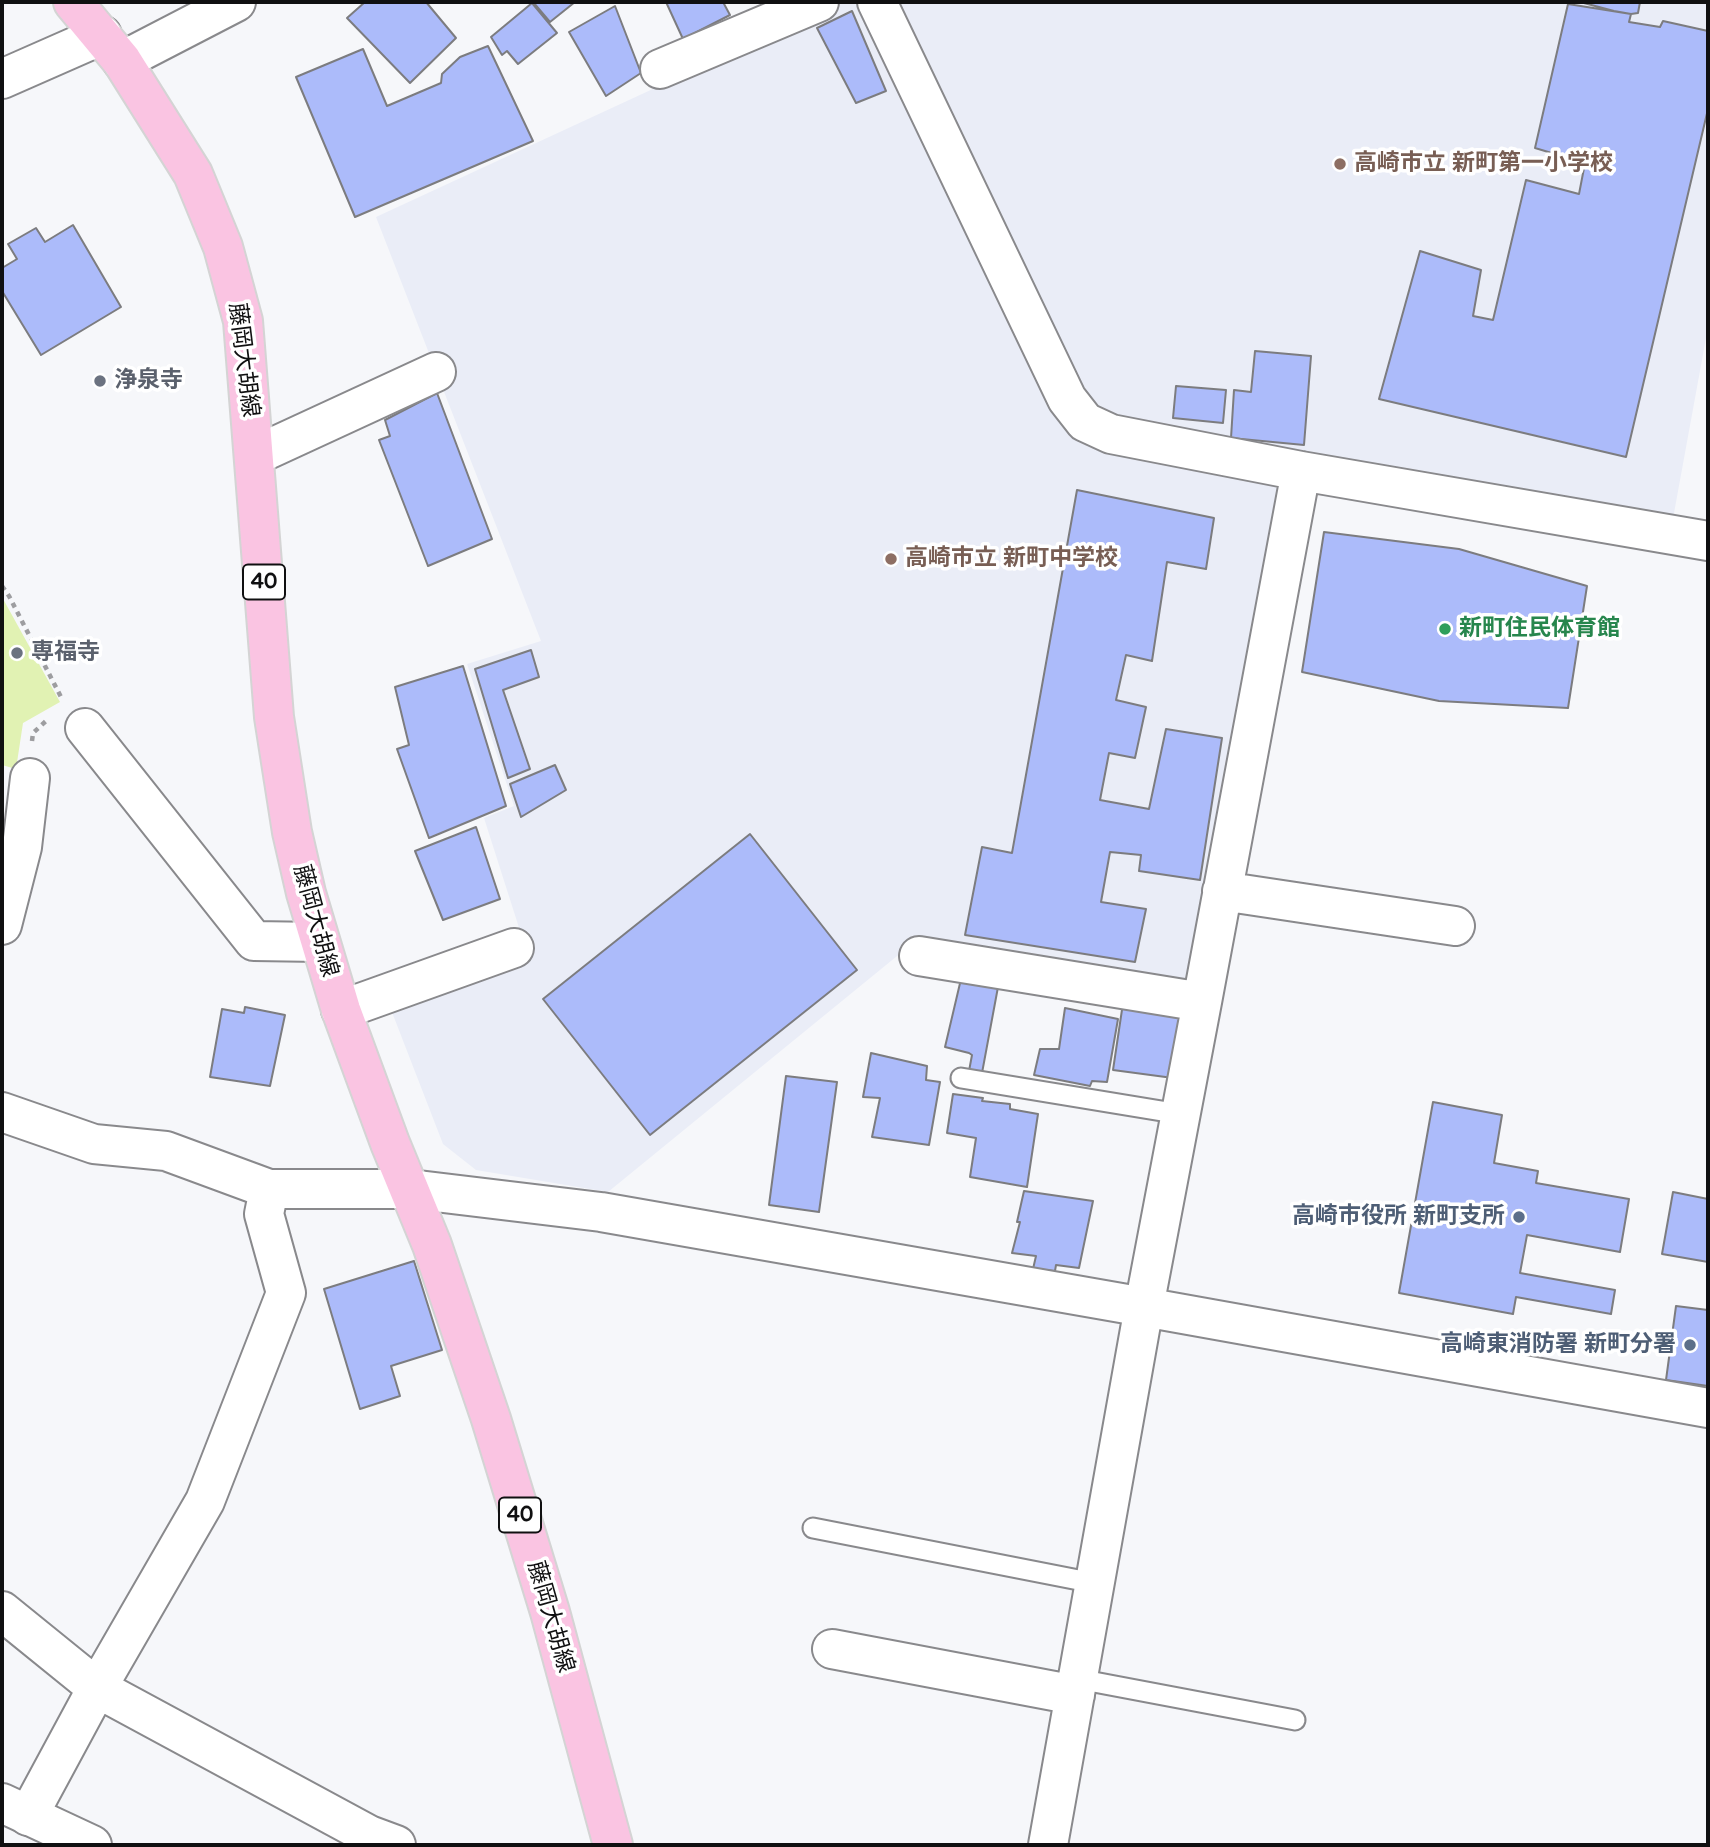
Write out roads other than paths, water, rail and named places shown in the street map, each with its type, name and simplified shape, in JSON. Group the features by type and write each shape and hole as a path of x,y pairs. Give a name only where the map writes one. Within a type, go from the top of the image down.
{"main road":[{"name":"藤岡大胡線","path":"73,2 112,48 193,174 223,247 243,321 274,717 292,832 306,893 341,1010 450,1297 491,1419 550,1612 615,1844"}],"street":[{"path":"2,79 112,48 236,2"},
{"path":"660,69 819,2"},
{"path":"877,2 1067,399 1085,422 1111,434 1301,471 1708,541"},
{"path":"254,456 436,372"},
{"path":"1048,1845 1144,1307 1301,471"},
{"path":"85,728 254,941 320,942"},
{"path":"2,925 22,847 30,778"},
{"path":"1223,891 1455,926"},
{"path":"341,1010 514,948"},
{"path":"919,956 1202,1002"},
{"path":"2,1112 94,1144 166,1151 269,1189 410,1189 601,1212 1708,1408"},
{"path":"92,1845 15,1809 97,1688 205,1501 286,1293 264,1214 269,1189"},
{"path":"2,1611 97,1688 369,1835 396,1845"},
{"path":"832,1649 1076,1687"}],"lane":[{"path":"961,1078 1180,1114"},
{"path":"813,1528 1094,1583"},
{"path":"1076,1687 1295,1720"}],"place":[{"name":"高崎市立 新町第一小学校","path":"1340,164"},
{"name":"浄泉寺","path":"100,381"},
{"name":"高崎市立 新町中学校","path":"891,559"},
{"name":"新町住民体育館","path":"1445,629"},
{"name":"専福寺","path":"17,653"},
{"name":"高崎市役所 新町支所","path":"1519,1217"},
{"name":"高崎東消防署 新町分署","path":"1690,1345"}]}
